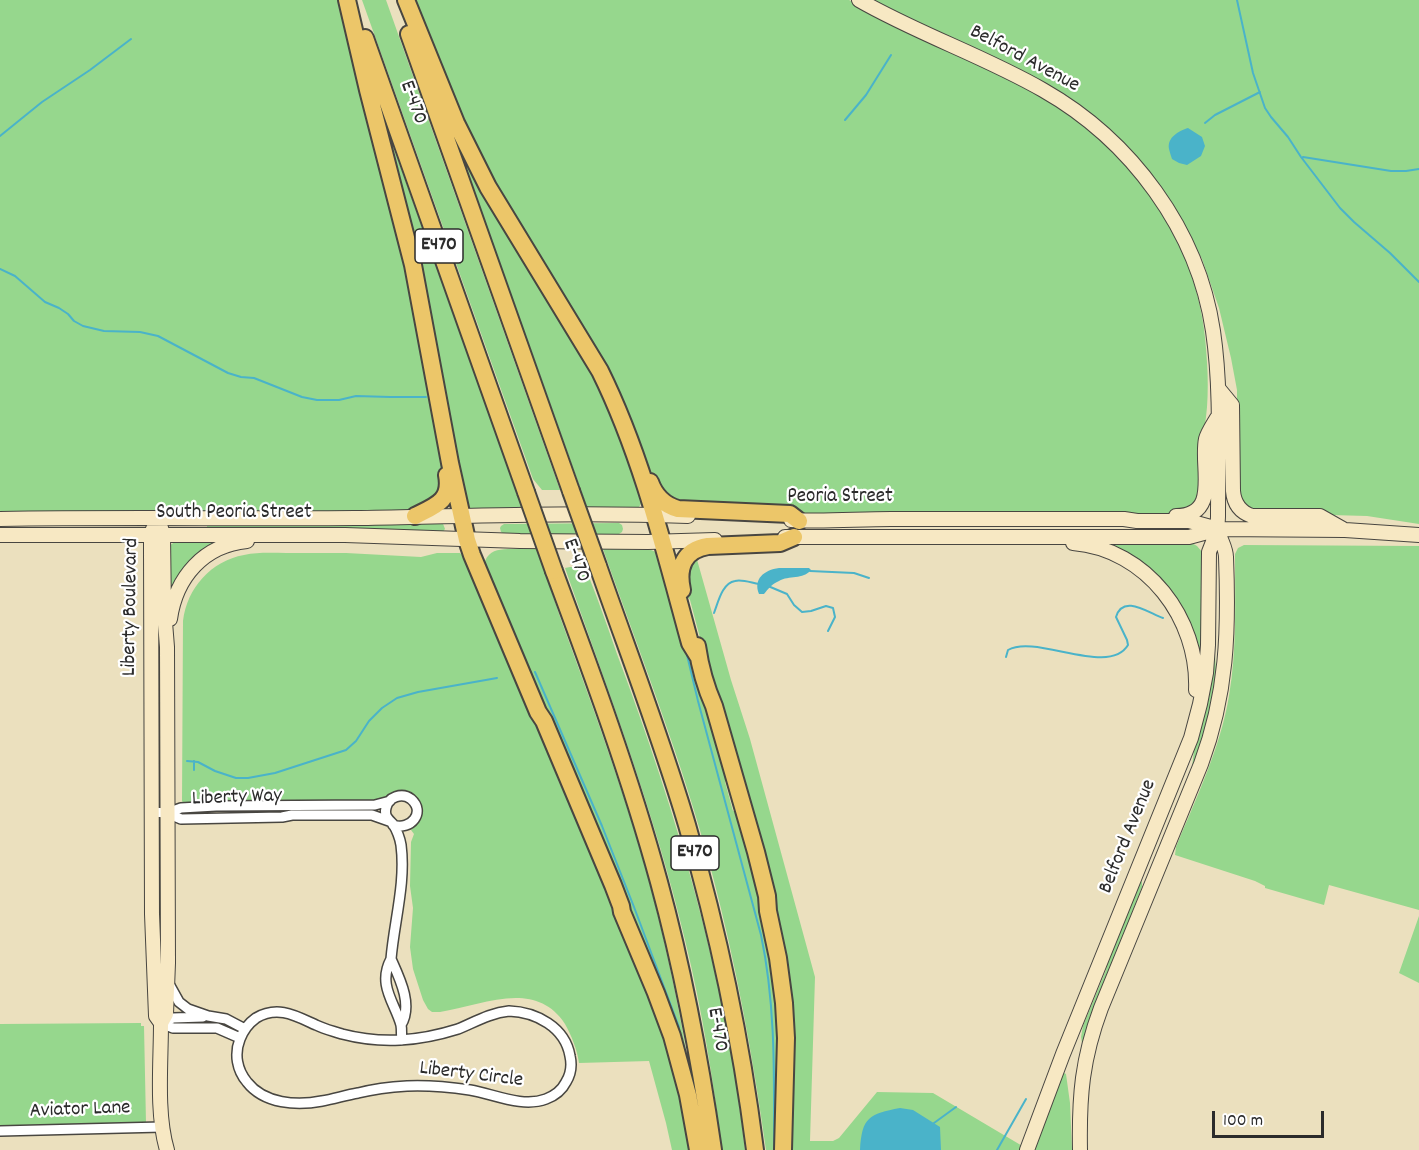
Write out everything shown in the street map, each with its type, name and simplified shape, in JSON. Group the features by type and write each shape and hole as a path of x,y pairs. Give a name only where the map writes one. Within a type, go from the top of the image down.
{"highway":[{"path":"347,0 413,265 467,540 538,712 579,821 618,909 622,912 672,1035 688,1095 698,1150"},
{"name":"E-470","path":"352,0 632,789 676,947 689,1008 713,1150"},
{"name":"E-470","path":"396,0 654,723 681,808 721,954 737,1035 755,1150"},
{"path":"406,0 456,123 479,169 496,201 600,371 627,433 654,515 690,643 698,656"},
{"path":"627,433 641,456 654,492 670,506 682,510 790,514 797,529 780,543 704,546 687,556 681,568 680,581 698,656 744,808 767,896 780,972 786,1028 783,1150"},
{"path":"415,516 437,505 448,492 449,483 444,459 448,445"}],"main road":[{"name":"Belford Avenue","path":"859,0 1045,91 1087,120 1127,157 1163,202 1182,233 1198,269 1212,324 1218,388 1218,529 1226,554 1227,639 1223,682 1217,716 1202,764 1092,1032 1081,1086 1080,1150"},
{"path":"1218,388 1232,405 1233,491 1235,501 1246,513 1254,516 1320,516 1345,530 1419,535"},
{"path":"1124,519 1138,515 1187,516 1199,508 1205,494 1206,438 1218,416"},
{"name":"Peoria Street","path":"461,515 654,515 797,529 1009,536 1189,537 1218,529"},
{"name":"South Peoria Street","path":"0,519 352,518 461,515"},
{"name":"Liberty Boulevard","path":"156,518 167,647 167,979 166,1014 161,1023 162,1127 167,1150"},
{"name":"Peoria Street","path":"467,540 662,542 936,519 1124,519 1189,521 1218,529 1345,530"},
{"name":"Belford Avenue","path":"1027,1150 1063,1054 1188,748 1204,689 1208,657 1209,552 1218,529"},
{"name":"South Peoria Street","path":"0,535 358,535 467,540"},
{"name":"Liberty Boulevard","path":"157,535 152,926 156,1016 161,1023"},
{"path":"167,647 175,595 192,569 207,555 225,546 240,542 266,541 279,535"},
{"path":"1009,536 1022,542 1077,543 1096,547 1122,558 1151,579 1177,610 1191,643 1196,668 1194,707 1197,718"}],"street":[{"path":"401,842 386,815 386,809 394,797 403,796 413,801 416,806 416,815 401,842 401,880 391,959 387,970 387,989 401,1025 402,1040"},
{"name":"Liberty Way","path":"168,813 181,808 375,805 390,801"},
{"path":"152,812 168,813"},
{"name":"Liberty Way","path":"168,813 181,819 372,814 391,823"},
{"path":"391,823 401,827 410,824"},
{"path":"391,959 406,999 404,1019 401,1025"},
{"path":"167,979 180,1003 192,1011 226,1018 245,1029"},
{"name":"Liberty Circle","path":"280,1012 294,1014 324,1029 345,1035 376,1040 402,1040 445,1033 494,1013 519,1012 541,1019 558,1031 568,1048 570,1069 568,1078 560,1090 551,1097 535,1102 517,1101 464,1089 420,1086 378,1089 315,1103 289,1103 267,1098 246,1081 237,1059 237,1049 245,1029 263,1015 280,1012"},
{"path":"161,1023 173,1018 208,1016"},
{"path":"161,1023 173,1028 217,1028 240,1038"},
{"name":"Aviator Lane","path":"0,1131 162,1127"}],"green space":[{"path":"0,0 341,0 404,258 444,474 442,493 410,510 366,512 0,513"},
{"path":"362,0 386,0 560,490 542,490 533,479"},
{"path":"413,0 849,0 1033,90 1069,114 1102,141 1131,171 1156,203 1177,239 1192,277 1202,318 1207,362 1207,402 1201,454 1200,498 1183,514 806,513 686,508 676,505 651,476 628,412 607,368 473,148"},
{"path":"872,0 1419,0 1419,524 1367,516 1250,512 1237,494 1237,390 1219,308 1202,259 1177,213 1129,150 927,27"},
{"path":"382,116 523,510 471,510 467,508"},
{"path":"455,137 592,369 609,404 642,502 636,510 588,510"},
{"path":"442,521 445,529 441,534 207,530 207,526 300,526 331,522"},
{"path":"619,523 623,529 619,534 504,534 500,528 504,524"},
{"path":"226,540 170,599 169,546 176,541"},
{"path":"1102,542 1190,542 1203,553 1202,665 1184,616"},
{"path":"1244,545 1419,546 1419,910 1329,885 1324,905 1265,888 1255,881 1175,855 1176,847 1214,754 1225,716 1233,661 1235,554 1238,548"},
{"path":"537,549 614,768 655,905 676,994 692,1085 482,561 485,561 494,551"},
{"path":"603,549 656,552 704,694 727,779 725,782 733,811 736,811 764,917 779,1005 779,1150 766,1150 750,1045 736,976 701,832 661,710"},
{"path":"254,553 346,553 421,557 437,553 460,553 465,557 559,782 658,1007 693,1150 672,1150 649,1061 579,1063 574,1043 565,1024 553,1010 539,1002 523,998 507,998 440,1012 432,1012 428,1009 413,969 410,947 413,908 410,886 411,842 414,834 411,830 421,812 417,797 402,792 381,800 184,804 182,801 183,621 185,609 195,587 221,563 244,555"},
{"path":"696,556 750,739 815,977 810,1141 833,1141 839,1138 877,1092 933,1093 1024,1147 1023,1150 787,1150 792,1043 714,691 690,600 685,593 683,582"},
{"path":"583,567 589,577 639,714 679,836 712,960 737,1086 745,1150 722,1150 702,1018 673,893 630,752 565,568"},
{"path":"1212,655 1215,655 1217,686 1195,768 1192,767 1195,742"},
{"path":"1140,880 1142,887 1084,1043 1082,1043 1083,1026 1106,970 1109,954"},
{"path":"1419,916 1419,983 1399,973"},
{"path":"141,1023 141,1026 144,1026 146,1123 0,1127 0,1024"},
{"path":"1062,1072 1066,1074 1070,1103 1072,1150 1031,1150"}],"water":[{"path":"1188,128 1202,137 1205,146 1201,156 1187,165 1172,159 1169,145 1174,135"},
{"path":"779,568 809,568 811,570 804,575 779,581 764,594 759,594 757,584 761,576"},
{"path":"900,1108 913,1110 940,1127 941,1150 860,1150 863,1130 869,1119 881,1112"}],"waterway":[{"path":"1237,0 1253,73 1265,108 1340,208 1419,282"},
{"path":"0,136 42,102 131,39"},
{"path":"845,120 866,95 891,55"},
{"path":"1205,123 1215,115 1260,92"},
{"path":"1303,157 1391,171 1419,169"},
{"path":"0,269 15,276 45,302 59,308 83,326 104,331 140,332 158,336 228,373 254,378 302,397 317,400 339,400 356,396 426,397"},
{"path":"810,571 854,573 869,578"},
{"path":"714,613 727,585 741,580 759,584"},
{"path":"768,586 787,594 802,612 826,606 833,608 835,617 828,631"},
{"path":"1006,657 1008,650 1020,647 1036,647 1089,656 1105,657 1119,654 1128,645 1116,617 1119,610 1124,606 1137,607 1163,618"},
{"path":"687,655 761,935 766,962 772,1015 774,1150"},
{"path":"535,672 602,826 679,1027"},
{"path":"187,761 198,762 236,778 275,773 346,750 356,741 369,721 397,698 497,678"},
{"path":"194,761 194,770"},
{"path":"997,1150 1026,1099"},
{"path":"934,1123 956,1107"}]}
